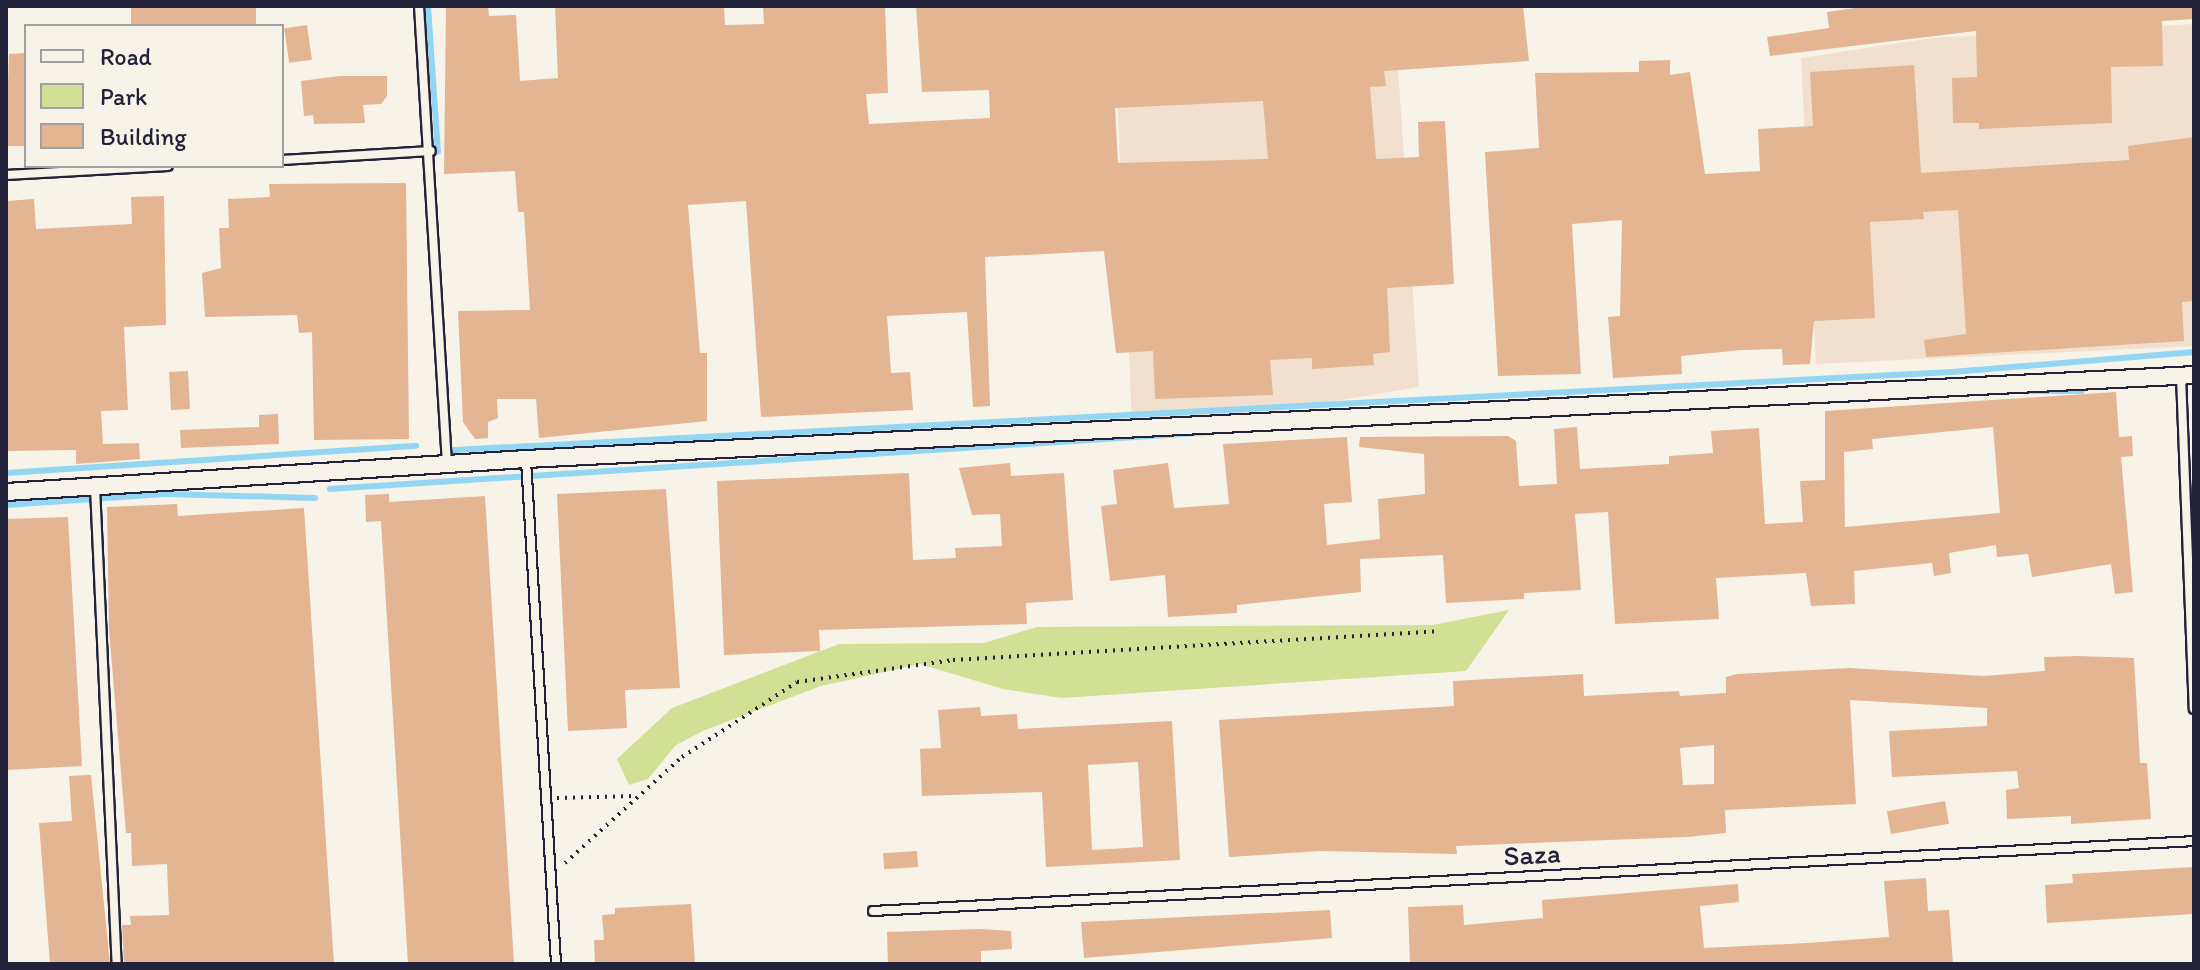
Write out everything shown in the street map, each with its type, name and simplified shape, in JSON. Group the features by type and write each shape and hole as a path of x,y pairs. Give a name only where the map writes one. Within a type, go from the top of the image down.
{"street":[{"path":"6,492 447,463 2188,375"}],"lane":[{"path":"419,6 431,151 447,463"},
{"path":"284,160 431,151"},
{"path":"6,175 132,168"},
{"path":"2188,375 2194,709"},
{"path":"526,459 556,964"},
{"path":"526,459 556,964"},
{"path":"95,487 117,964"},
{"name":"Saza","path":"873,911 2194,841"}],"path":[{"path":"551,876 682,757 797,682 953,660 1438,631"},
{"path":"547,798 639,796"}],"shaded area":[{"path":"1113,6 1394,6 1419,387 1282,410 1132,422"},
{"path":"2194,24 2194,346 1816,364 1801,58 1932,38"}],"green space":[{"path":"1509,610 1466,671 1061,698 1003,689 920,664 821,686 705,730 676,745 648,779 629,785 617,759 672,708 839,644 984,643 1037,627 1433,625"}],"building":[{"path":"131,6 256,6 256,24 131,24"},
{"path":"446,6 488,6 489,16 516,15 520,81 558,78 555,6 724,6 725,25 764,24 763,6 885,6 888,93 866,94 869,124 990,118 989,90 922,92 916,6 1523,6 1529,61 1384,71 1386,86 1370,87 1376,159 1419,157 1418,122 1445,121 1454,284 1387,288 1390,352 1373,354 1374,365 1312,369 1312,358 1270,360 1273,395 1155,399 1153,351 1116,353 1104,251 985,257 990,406 973,407 967,312 887,316 891,373 910,372 913,410 761,417 746,201 688,205 700,353 707,353 707,421 539,438 536,399 497,399 498,418 488,422 488,438 475,439 463,422 458,311 530,310 524,212 518,212 515,171 444,174","holes":["1263,101 1268,159 1118,163 1115,108"]},
{"path":"1869,6 2194,6 2194,19 2162,21 2163,66 2111,67 2112,123 1979,129 1979,123 1953,123 1952,78 1977,77 1976,31 1770,56 1767,37 1829,28 1827,12"},
{"path":"307,25 312,60 289,63 284,28"},
{"path":"24,53 24,146 6,146 9,54"},
{"path":"1670,60 1670,75 1690,72 1705,174 1760,171 1758,129 1813,126 1810,72 1914,65 1921,173 2129,160 2128,146 2194,137 2194,301 2182,302 2184,341 1926,357 1924,340 1966,334 1958,210 1923,212 1924,219 1870,222 1875,318 1814,321 1810,364 1783,365 1782,349 1742,350 1681,356 1682,374 1613,378 1608,317 1620,316 1622,220 1572,224 1581,374 1498,376 1485,152 1539,148 1535,73 1639,72 1639,61"},
{"path":"340,76 387,76 387,96 381,104 363,105 365,123 314,124 313,115 304,116 301,81"},
{"path":"406,183 409,439 314,440 312,332 299,333 297,315 205,317 202,273 221,268 219,228 229,228 228,199 270,197 269,184"},
{"path":"164,196 166,325 124,327 128,410 101,411 103,444 139,443 140,459 76,464 76,450 7,451 6,201 34,199 36,229 132,224 131,197"},
{"path":"188,371 190,409 171,410 169,372"},
{"path":"2116,392 2119,437 2132,436 2133,456 2121,457 2133,592 2115,594 2111,564 2032,577 2028,554 1997,557 1996,545 1949,553 1951,573 1934,576 1932,563 1854,571 1855,604 1811,606 1806,573 1716,578 1719,619 1615,624 1608,512 1575,514 1581,590 1524,593 1524,599 1446,603 1443,555 1360,559 1361,592 1237,605 1237,613 1168,617 1165,575 1110,581 1101,506 1117,504 1113,470 1168,463 1174,508 1229,504 1223,444 1347,437 1352,502 1324,504 1327,545 1380,539 1378,499 1425,494 1424,454 1359,447 1360,437 1508,436 1516,441 1519,486 1557,484 1554,429 1577,427 1580,469 1669,464 1669,456 1713,453 1711,431 1759,428 1765,524 1803,522 1800,481 1825,480 1825,411","holes":["1993,427 2000,513 1845,527 1844,452 1873,449 1872,439"]},
{"path":"278,414 279,444 181,448 180,430 259,427 259,415"},
{"path":"1010,463 1011,476 1064,473 1073,600 1026,603 1027,624 819,630 820,651 724,655 717,481 909,473 913,560 956,558 955,548 1002,546 1000,514 972,515 959,468"},
{"path":"666,489 680,688 625,690 627,728 568,731 557,494"},
{"path":"389,494 389,502 485,496 514,964 408,964 381,521 366,522 365,495"},
{"path":"177,504 178,516 304,508 334,964 124,964 122,925 131,925 130,916 169,915 167,864 132,866 131,833 126,833 109,629 107,507"},
{"path":"68,517 82,766 6,770 6,519"},
{"path":"2044,657 2134,658 2140,763 2147,763 2151,819 2071,824 2071,816 2007,819 2006,790 2019,788 2017,771 1892,777 1889,731 1987,726 1987,708 1850,700 1856,804 1725,810 1726,833 1687,837 1456,846 1457,854 1320,851 1229,857 1219,720 1454,706 1453,681 1583,674 1584,696 1679,691 1680,696 1726,693 1726,677 1737,674 1850,668 1984,676 2045,671","holes":["1714,745 1714,784 1683,785 1680,748"]},
{"path":"980,707 981,716 1017,714 1018,729 1172,721 1180,860 1046,867 1042,792 922,796 920,749 941,748 938,710","holes":["1138,762 1143,847 1092,850 1088,765"]},
{"path":"91,775 110,964 50,964 39,823 72,821 69,776"},
{"path":"1945,801 1949,824 1891,834 1887,811"},
{"path":"917,851 918,867 884,869 883,853"},
{"path":"2194,867 2194,914 2047,923 2045,885 2073,883 2072,874"},
{"path":"1926,878 1928,911 1949,910 1953,964 1410,964 1408,907 1463,905 1464,925 1543,918 1542,900 1738,884 1739,902 1700,906 1704,948 1807,943 1889,937 1884,881"},
{"path":"691,904 695,964 595,964 594,940 604,940 602,915 615,914 615,908"},
{"path":"1330,910 1332,938 1084,958 1081,922"},
{"path":"1011,931 1012,949 981,951 981,964 888,964 887,932"}],"waterway":[{"path":"428,6 438,152"},
{"path":"454,450 1952,372 2194,352"},
{"path":"2026,391 2082,391"},
{"path":"330,489 1212,432"},
{"path":"6,473 416,446"},
{"path":"6,505 165,494 315,498"}]}
